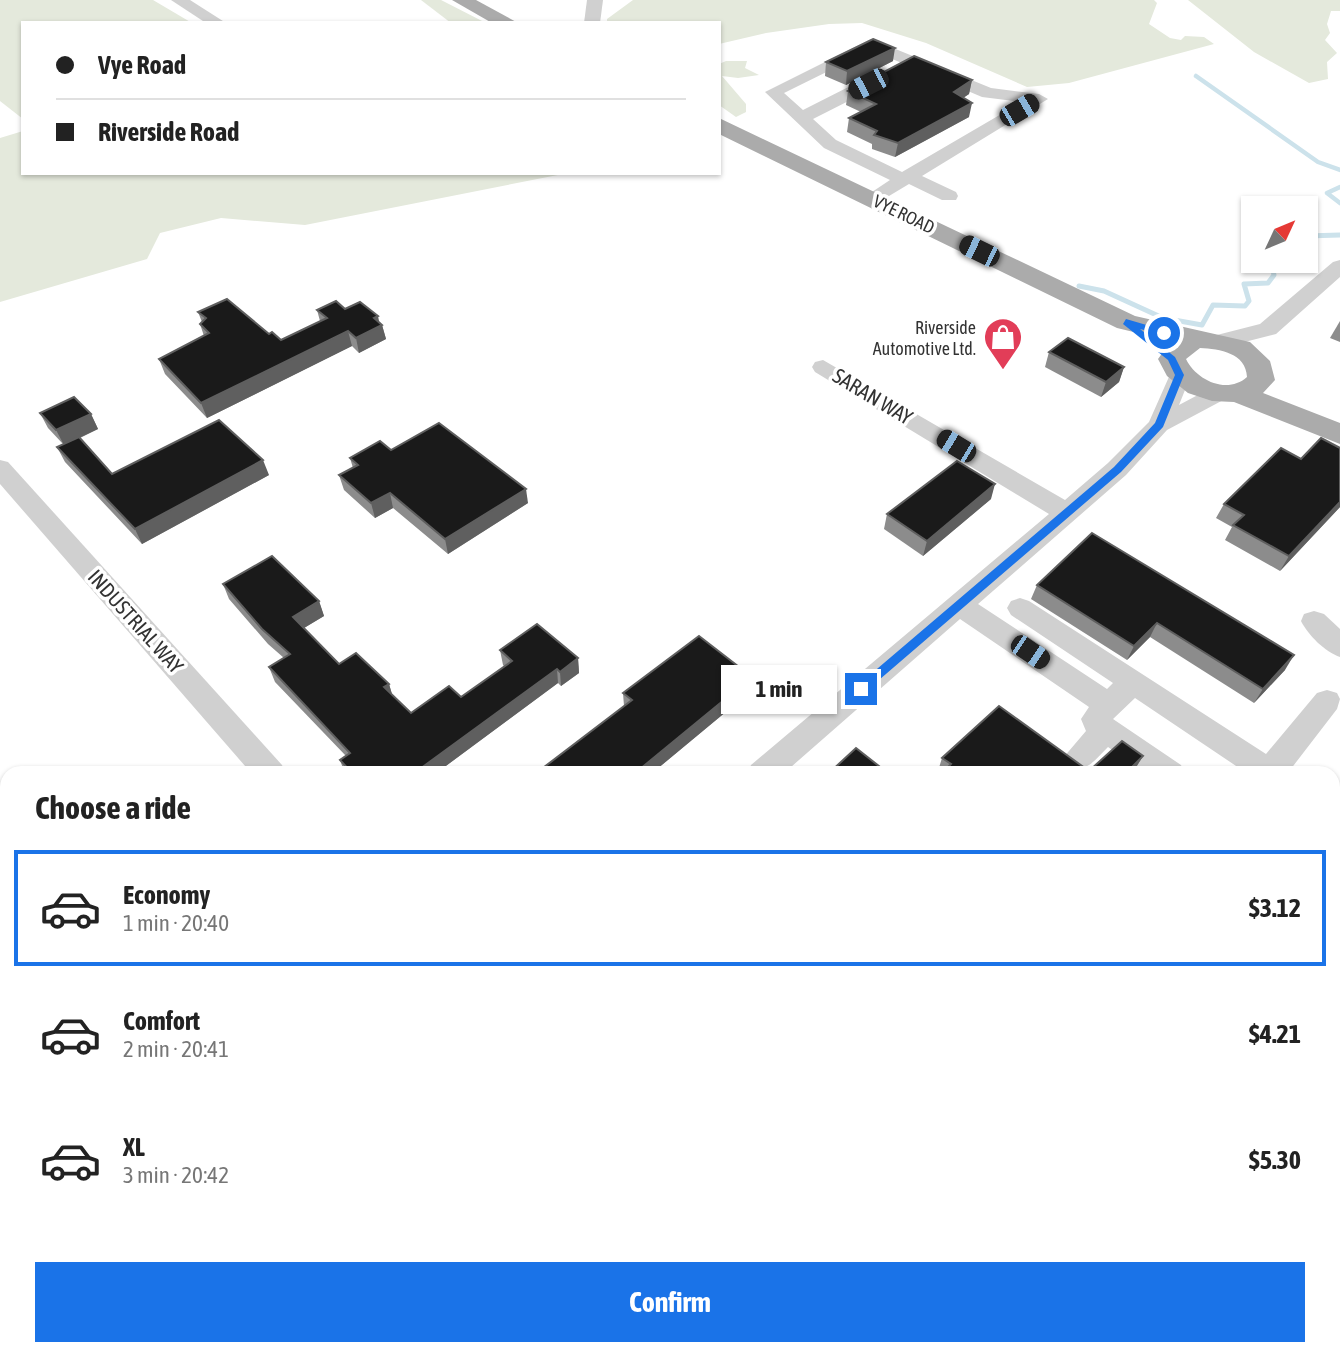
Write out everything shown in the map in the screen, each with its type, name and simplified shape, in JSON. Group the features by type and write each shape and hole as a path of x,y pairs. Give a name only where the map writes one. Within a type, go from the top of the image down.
{"main road":[{"path":"461,0 504,21"},
{"name":"VYE ROAD","path":"721,126 1126,322 1210,341 1248,353 1259,366"},
{"name":"VYE ROAD","path":"1126,322 1197,386 1227,393"},
{"path":"1176,367 1175,350 1183,344 1210,341"},
{"path":"1227,393 1256,386 1259,366"},
{"path":"1259,366 1290,394 1340,422"},
{"path":"1227,393 1340,434"}],"street":[{"path":"179,0 215,21"},
{"path":"592,21 594,0"},
{"path":"872,198 905,178 999,122 1039,99 988,93 871,44 773,92 802,118 832,133 905,178 949,196"},
{"path":"802,118 912,61"},
{"path":"988,93 973,107 999,122"},
{"path":"1210,341 1268,328 1337,273"},
{"path":"1259,366 1268,328"},
{"name":"SARAN WAY","path":"823,367 1067,513"},
{"path":"1160,425 1176,367"},
{"path":"771,766 1117,470 1160,425 1227,393"},
{"name":"INDUSTRIAL WAY","path":"0,468 264,766"},
{"path":"959,605 1108,718 1161,766"},
{"path":"1020,608 1260,766"},
{"path":"1314,621 1340,646"},
{"path":"1078,758 1133,682"},
{"path":"1276,766 1327,701"}],"shaded area":[{"path":"0,0 153,0 189,21 21,21 21,117 0,101"},
{"path":"421,0 441,0 482,21 448,21"},
{"path":"633,0 1154,0 1157,3 1149,24 1170,38 1181,40 1185,36 1204,37 1214,44 1069,83 1027,87 926,43 862,23 829,24 766,33 721,44 721,21 607,19"},
{"path":"1188,0 1340,0 1340,11 1331,11 1327,24 1330,33 1325,40 1337,53 1327,62 1328,79 1309,83 1254,52"},
{"path":"747,61 745,68 759,75 738,78 722,76 746,104 746,112 736,117 721,106 721,63"},
{"path":"21,132 21,175 558,175 305,225 221,218 160,233 147,259 0,302 0,138"}],"building":[{"path":"873,39 895,48 847,71 826,62"},
{"path":"914,56 972,80 954,92 972,103 898,143 874,135 877,131 849,118 876,104 848,91"},
{"path":"227,299 269,334 272,332 281,340 327,318 317,310 336,301 345,309 360,302 378,316 374,318 382,325 356,338 348,331 201,403 159,359 209,333 200,324 206,318 198,312"},
{"path":"1068,338 1124,367 1106,382 1049,352"},
{"path":"74,397 91,414 56,430 40,413"},
{"path":"219,420 263,460 135,529 57,447 79,437 112,474"},
{"path":"439,423 526,489 445,539 390,493 371,503 339,475 358,465 350,458 380,441 391,450"},
{"path":"1321,438 1340,448 1340,502 1289,556 1233,525 1244,515 1224,504 1281,448 1301,459"},
{"path":"957,461 995,484 927,541 887,514"},
{"path":"1092,533 1294,655 1263,689 1157,623 1134,646 1037,585"},
{"path":"272,556 319,601 293,617 339,664 356,653 389,684 384,687 411,713 449,686 461,697 512,661 500,650 537,624 578,658 560,672 557,669 424,766 346,766 340,760 350,753 269,667 290,654 262,629 223,584"},
{"path":"699,636 752,677 644,766 545,766 632,700 623,693"},
{"path":"999,706 1082,766 949,766 951,764 942,758"},
{"path":"1122,741 1143,756 1133,766 1094,766"},
{"path":"856,748 879,766 837,766"}],"waterway":[{"path":"1196,76 1318,162 1340,170"},
{"path":"1340,187 1327,193 1340,203"},
{"path":"1318,236 1340,235"},
{"path":"1079,286 1104,291 1163,318 1202,325 1213,305 1245,306 1249,301 1244,284 1268,283 1274,273"}],"place":[{"name":"Riverside Automotive Ltd.","path":"1003,371"}],"route":[{"path":"861,689 1117,470 1160,425 1180,375 1172,359 1126,322 1164,333"}]}
